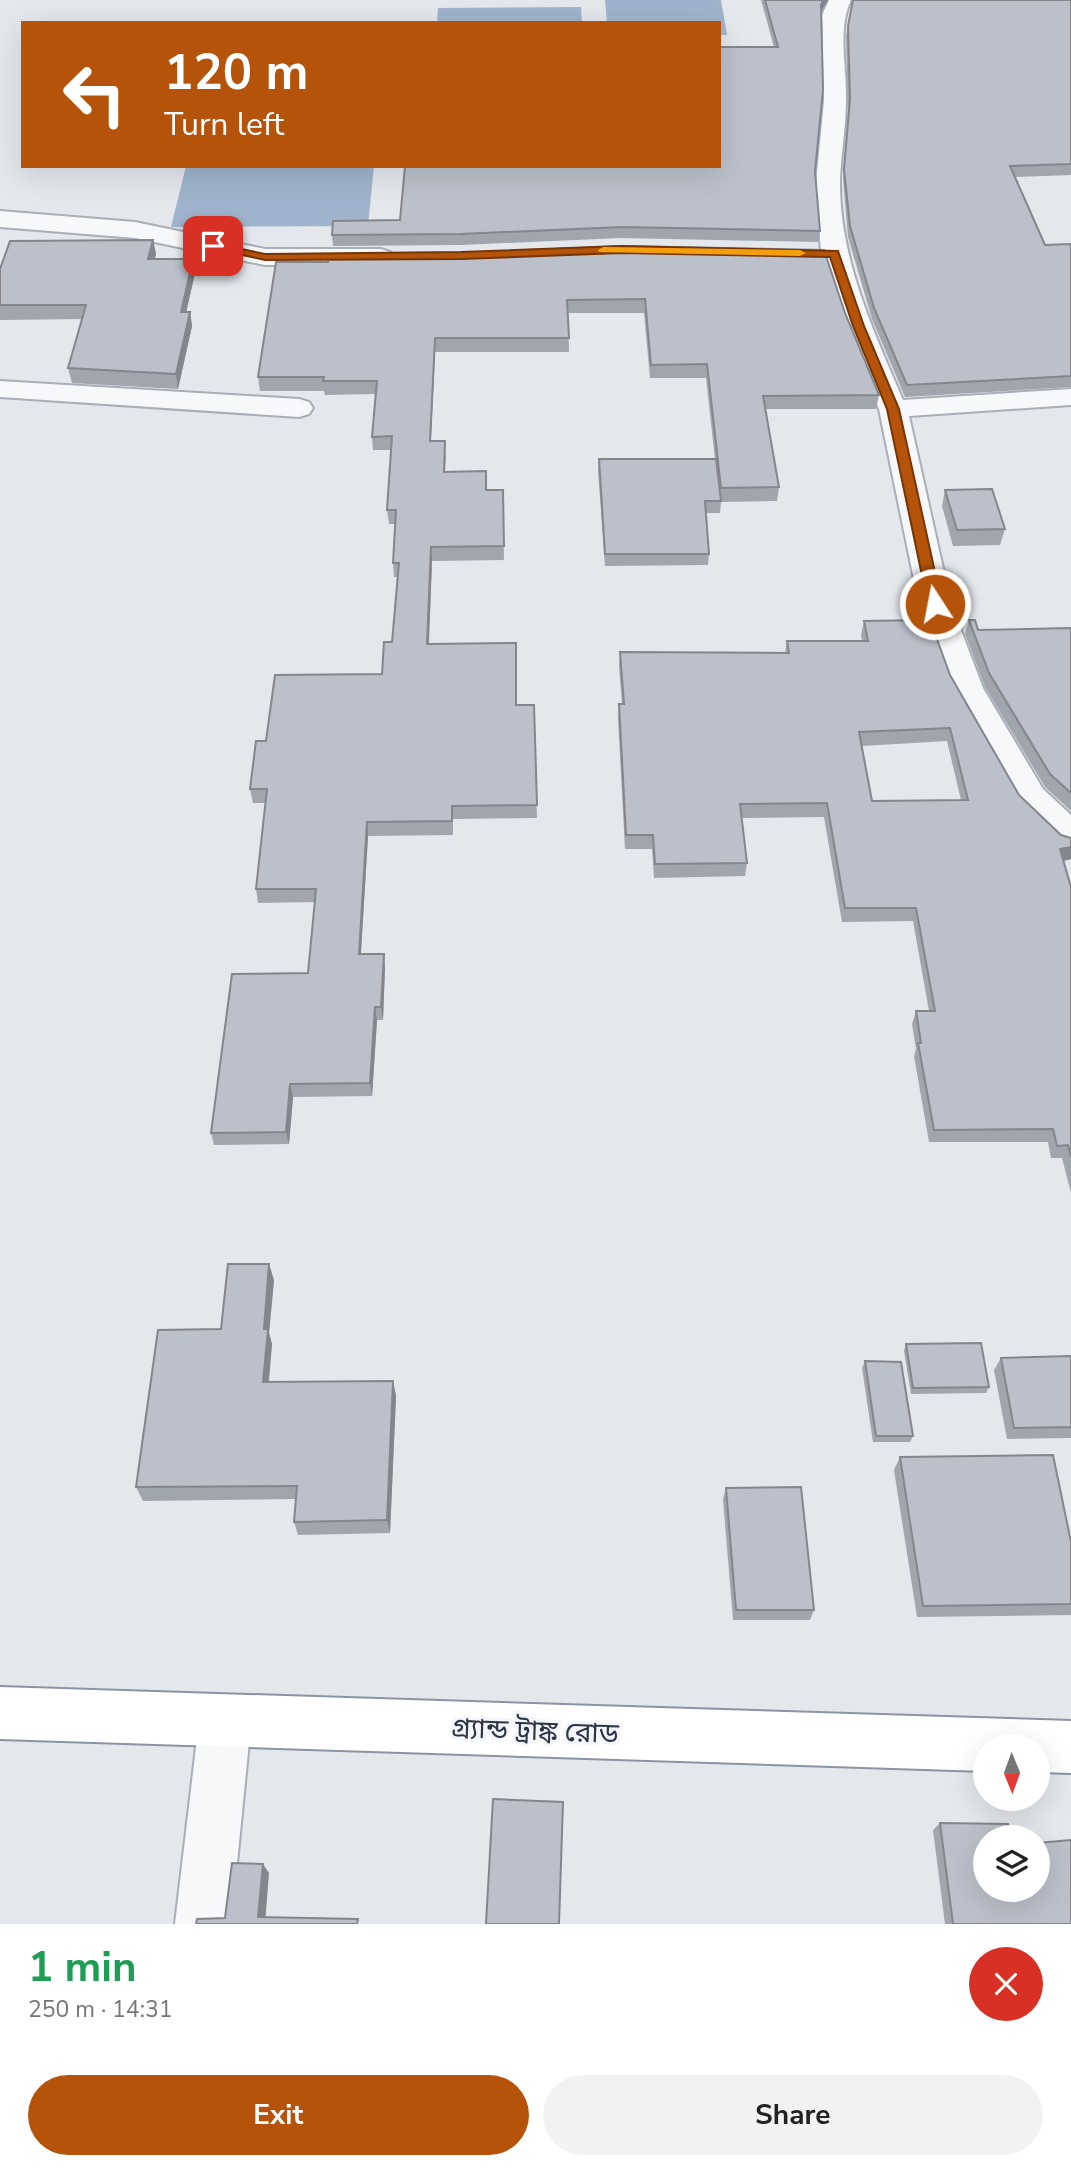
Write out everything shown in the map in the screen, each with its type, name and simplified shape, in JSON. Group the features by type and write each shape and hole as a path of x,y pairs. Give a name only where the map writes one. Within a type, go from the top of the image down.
{"highway":[{"name":"গ্র্যান্ড ট্রাঙ্ক রোড","path":"0,1713 1071,1746"}],"street":[{"path":"840,0 833,15 835,101 821,253 858,326 893,409 935,604 966,688 1030,798 1071,837"},
{"path":"0,219 135,230 265,257 405,256"},
{"path":"0,389 299,408"},
{"path":"893,409 1071,397"},
{"path":"203,1924 225,1722"}],"water":[{"path":"605,0 721,0 727,35 721,35 721,21 607,21"},
{"path":"581,7 582,21 437,21 438,8"},
{"path":"186,168 374,168 368,226 171,227"}],"building":[{"path":"765,0 823,0 823,90 815,171 820,231 622,227 461,234 332,235 333,221 400,220 405,168 721,168 721,47 778,47"},
{"path":"853,0 1071,0 1071,164 1010,166 1045,245 1071,244 1071,376 907,385 874,308 850,226 844,169 850,99 848,26"},
{"path":"153,240 148,259 193,259 181,312 190,312 176,374 68,368 86,305 0,305 0,269 10,241"},
{"path":"622,246 824,250 845,313 879,395 763,396 779,487 721,488 707,364 651,365 645,299 567,300 569,338 435,338 430,441 445,441 444,472 486,471 486,490 503,490 504,546 431,547 427,644 516,643 516,705 534,705 537,805 452,806 452,821 367,822 359,954 384,954 381,1007 375,1007 370,1083 290,1084 286,1132 211,1133 232,974 308,973 316,889 256,889 267,789 250,789 256,741 266,741 275,675 382,674 384,642 392,642 399,563 393,563 396,510 387,510 392,436 372,437 377,381 323,381 324,377 258,377 276,262 328,262 329,254 461,253"},
{"path":"599,459 716,459 721,501 705,501 709,554 605,554"},
{"path":"992,489 1005,529 957,530 945,490"},
{"path":"930,620 950,675 1019,795 1061,835 1071,838 1071,847 1060,849 1071,887 1071,1157 1068,1145 1057,1146 1053,1129 934,1130 918,1043 921,1043 916,1011 935,1011 916,908 845,908 827,803 740,804 747,863 655,864 653,835 626,835 619,704 624,704 620,652 789,653 787,641 868,641 864,621","holes":["950,728 968,800 872,801 859,732"]},
{"path":"969,620 975,620 978,630 1071,628 1071,793 1050,774 989,673"},
{"path":"228,1264 269,1264 264,1329 268,1329 263,1382 393,1381 387,1520 294,1522 297,1486 136,1487 158,1330 221,1329"},
{"path":"981,1343 989,1387 913,1388 906,1344"},
{"path":"1071,1356 1071,1427 1014,1428 1001,1358"},
{"path":"865,1361 901,1362 913,1436 876,1436"},
{"path":"1053,1455 1071,1542 1071,1604 923,1606 900,1457"},
{"path":"801,1487 814,1610 736,1610 726,1488"},
{"path":"493,1799 563,1802 559,1924 486,1924"},
{"path":"940,1823 1008,1824 973,1825 973,1902 1050,1902 1050,1842 1071,1840 1071,1924 953,1924"},
{"path":"232,1863 263,1864 258,1917 358,1919 357,1924 196,1924 197,1919 225,1918"}],"slow traffic":[{"path":"603,250 800,253"}],"route":[{"path":"213,246 265,257 461,256 621,249 692,253 834,253 858,326 893,409 935,604"}]}
